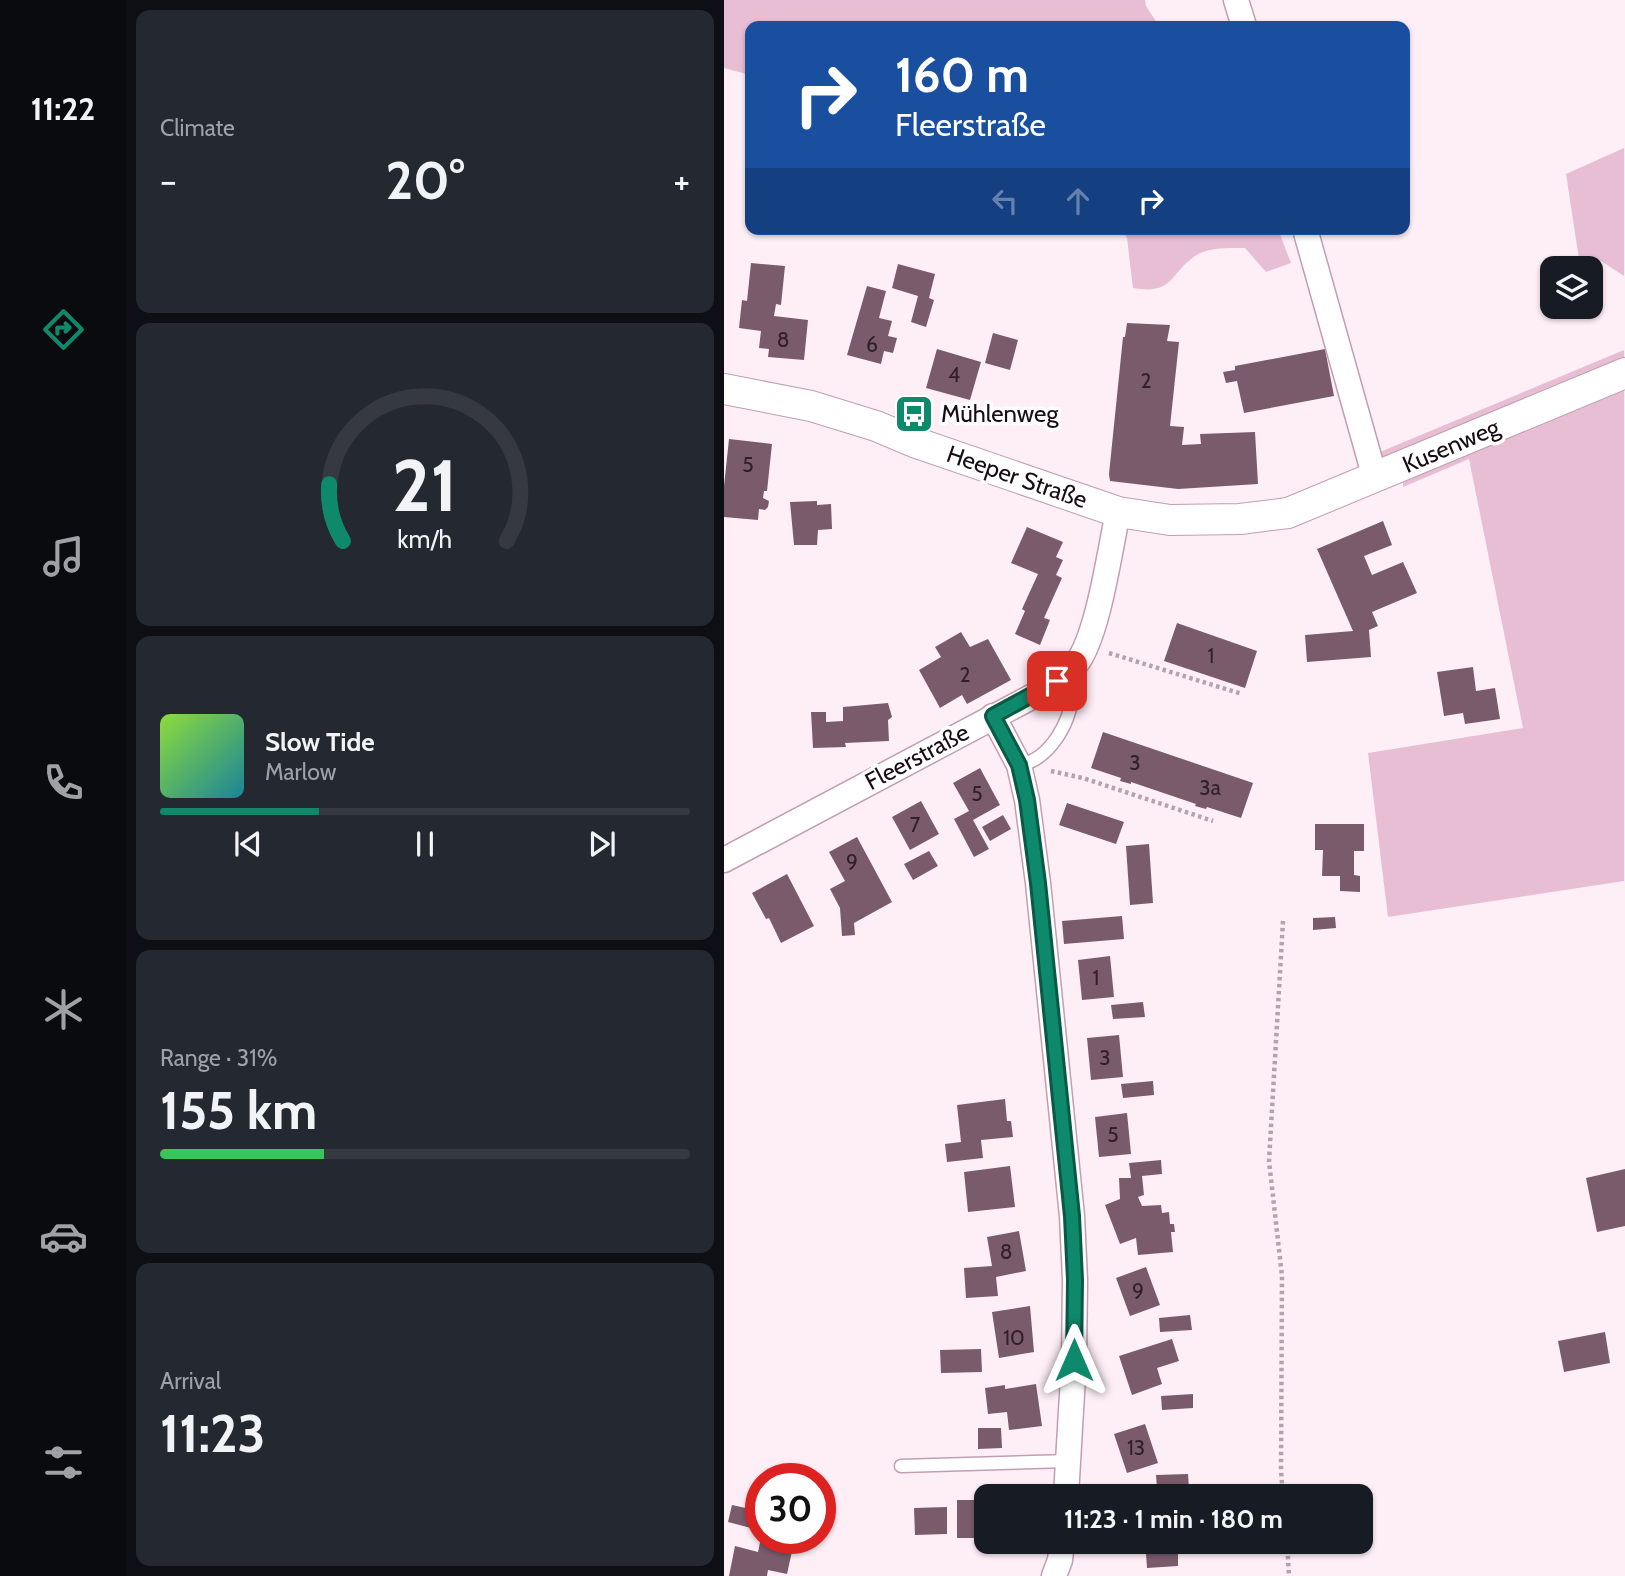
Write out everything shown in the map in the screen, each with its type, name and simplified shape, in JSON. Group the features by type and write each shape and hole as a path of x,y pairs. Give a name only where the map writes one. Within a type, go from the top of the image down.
{"street":[{"path":"1236,0 1242,21"},
{"path":"1307,235 1375,478"},
{"name":"Kusenweg","path":"1275,516 1375,478 1625,373"},
{"name":"Heeper Straße","path":"724,389 811,406 876,426 914,442 1118,512 1170,520 1275,516"},
{"name":"Fleerstraße","path":"724,860 1037,694 1075,666 1089,642 1118,512"},
{"path":"993,716 1019,765 1027,800 1072,1216 1075,1280 1074,1360 1067,1484"},
{"path":"1054,1576 1061,1554"}],"lane":[{"path":"1019,765 1031,763 1044,754 1058,738 1070,703 1072,689 1068,672"},
{"path":"901,1466 1069,1461"}],"path":[{"path":"1089,642 1097,649 1242,694"},
{"path":"1019,765 1083,778 1213,821"},
{"path":"1282,1484 1282,1276 1269,1161 1283,921"},
{"path":"1288,1554 1289,1576"}],"shaded area":[{"path":"724,0 1145,0 1156,21 745,21 745,74 724,68"},
{"path":"1624,148 1624,276 1603,262 1603,256 1579,256 1566,174"},
{"path":"1126,235 1280,235 1291,263 1266,272 1245,248 1212,250 1195,256 1164,286 1133,288"},
{"path":"1624,350 1624,360 1384,458 1380,452"},
{"path":"1624,382 1624,881 1388,917 1368,753 1523,728 1469,459 1403,487 1403,481"}],"building":[{"path":"751,263 785,266 781,305 776,304 774,316 808,320 804,360 768,357 769,349 759,348 761,331 739,328 742,300 747,301"},
{"path":"898,264 935,274 929,298 934,300 926,327 911,322 918,296 892,288"},
{"path":"867,286 886,291 879,318 892,321 888,336 897,338 893,353 884,351 881,364 847,355"},
{"path":"1127,323 1170,325 1167,341 1179,342 1170,426 1184,427 1182,445 1201,444 1200,434 1255,432 1258,484 1178,489 1110,481 1123,337"},
{"path":"993,333 1018,340 1010,370 985,363"},
{"path":"937,349 981,362 970,400 926,388"},
{"path":"1325,349 1334,396 1244,413 1237,381 1226,383 1223,372 1235,370 1235,366"},
{"path":"729,439 772,444 767,491 764,491 763,498 769,501 768,507 765,510 759,509 758,520 724,517"},
{"path":"817,501 817,505 831,504 832,529 818,530 817,545 794,545 790,502"},
{"path":"1383,521 1392,545 1364,556 1372,575 1403,562 1417,593 1372,612 1378,626 1369,630 1371,657 1307,662 1305,635 1353,631 1317,549"},
{"path":"1027,527 1063,542 1056,557 1063,560 1056,575 1062,578 1044,618 1050,620 1040,645 1015,634 1025,611 1022,609 1038,574 1011,563"},
{"path":"1177,623 1257,651 1245,688 1164,661"},
{"path":"961,632 970,647 988,639 1011,680 967,704 962,695 940,708 919,670 941,657 935,647"},
{"path":"1473,667 1476,691 1495,688 1500,719 1465,724 1463,713 1444,716 1437,672"},
{"path":"888,703 892,717 888,720 889,741 813,748 811,712 826,712 826,722 843,721 843,707"},
{"path":"1103,732 1253,783 1241,818 1195,806 1196,804 1131,782 1120,781 1121,778 1091,768"},
{"path":"980,768 1000,805 973,820 989,849 974,857 954,819 969,811 953,783"},
{"path":"921,801 939,834 910,850 892,817"},
{"path":"1067,803 1124,822 1116,844 1059,825"},
{"path":"1003,815 1011,829 990,841 982,827"},
{"path":"1315,824 1364,824 1364,851 1354,851 1354,875 1360,876 1360,892 1340,891 1340,876 1322,876 1323,850 1315,850"},
{"path":"857,837 892,902 854,923 855,935 842,936 840,908 830,889 845,881 829,852"},
{"path":"1149,844 1153,903 1130,905 1126,846"},
{"path":"929,851 938,866 913,880 904,864"},
{"path":"787,874 814,926 781,943 769,918 766,919 752,893"},
{"path":"1122,916 1124,939 1064,944 1062,921"},
{"path":"1335,917 1336,928 1313,930 1313,918"},
{"path":"1110,956 1114,997 1082,1000 1078,960"},
{"path":"1143,1002 1145,1017 1113,1019 1111,1005"},
{"path":"1119,1035 1123,1077 1091,1080 1087,1038"},
{"path":"1153,1081 1154,1095 1123,1098 1121,1084"},
{"path":"1005,1099 1007,1121 1011,1121 1013,1137 981,1140 983,1158 947,1162 945,1144 961,1142 957,1105"},
{"path":"1127,1113 1131,1154 1099,1157 1095,1117"},
{"path":"1161,1160 1162,1174 1142,1176 1144,1195 1138,1197 1142,1206 1161,1205 1162,1213 1169,1212 1170,1224 1174,1224 1175,1232 1171,1232 1173,1252 1138,1255 1136,1238 1120,1244 1105,1205 1120,1199 1119,1178 1131,1178 1129,1163"},
{"path":"1010,1166 1015,1207 968,1212 964,1172"},
{"path":"1625,1169 1625,1226 1597,1232 1586,1178"},
{"path":"1019,1231 1026,1271 996,1277 998,1296 966,1298 964,1268 992,1266 987,1237"},
{"path":"1146,1267 1160,1305 1130,1316 1116,1278"},
{"path":"1030,1306 1034,1352 999,1358 992,1312"},
{"path":"1190,1315 1192,1330 1160,1332 1159,1318"},
{"path":"1605,1332 1610,1363 1564,1372 1558,1341"},
{"path":"1172,1339 1179,1361 1157,1368 1162,1384 1132,1395 1119,1356"},
{"path":"981,1349 982,1372 941,1373 940,1350"},
{"path":"1036,1384 1042,1426 1009,1430 1007,1412 988,1414 985,1388 1005,1385 1005,1389"},
{"path":"1193,1394 1193,1408 1162,1410 1161,1396"},
{"path":"1145,1424 1158,1463 1127,1473 1114,1434"},
{"path":"978,1428 1001,1428 1002,1448 978,1449"},
{"path":"1188,1474 1189,1484 1157,1484 1156,1475"},
{"path":"957,1500 974,1500 974,1538 957,1538"},
{"path":"732,1505 745,1508 745,1526 728,1522"},
{"path":"947,1507 947,1534 915,1535 914,1508"},
{"path":"735,1546 745,1549 745,1554 791,1554 787,1574 768,1570 767,1576 729,1576"},
{"path":"1146,1554 1178,1554 1178,1566 1147,1568"}],"place":[{"name":"Mühlenweg","path":"914,414"}],"route":[{"path":"1057,681 993,716 1019,765 1027,800 1038,883 1072,1216 1075,1280 1074,1360"}]}
